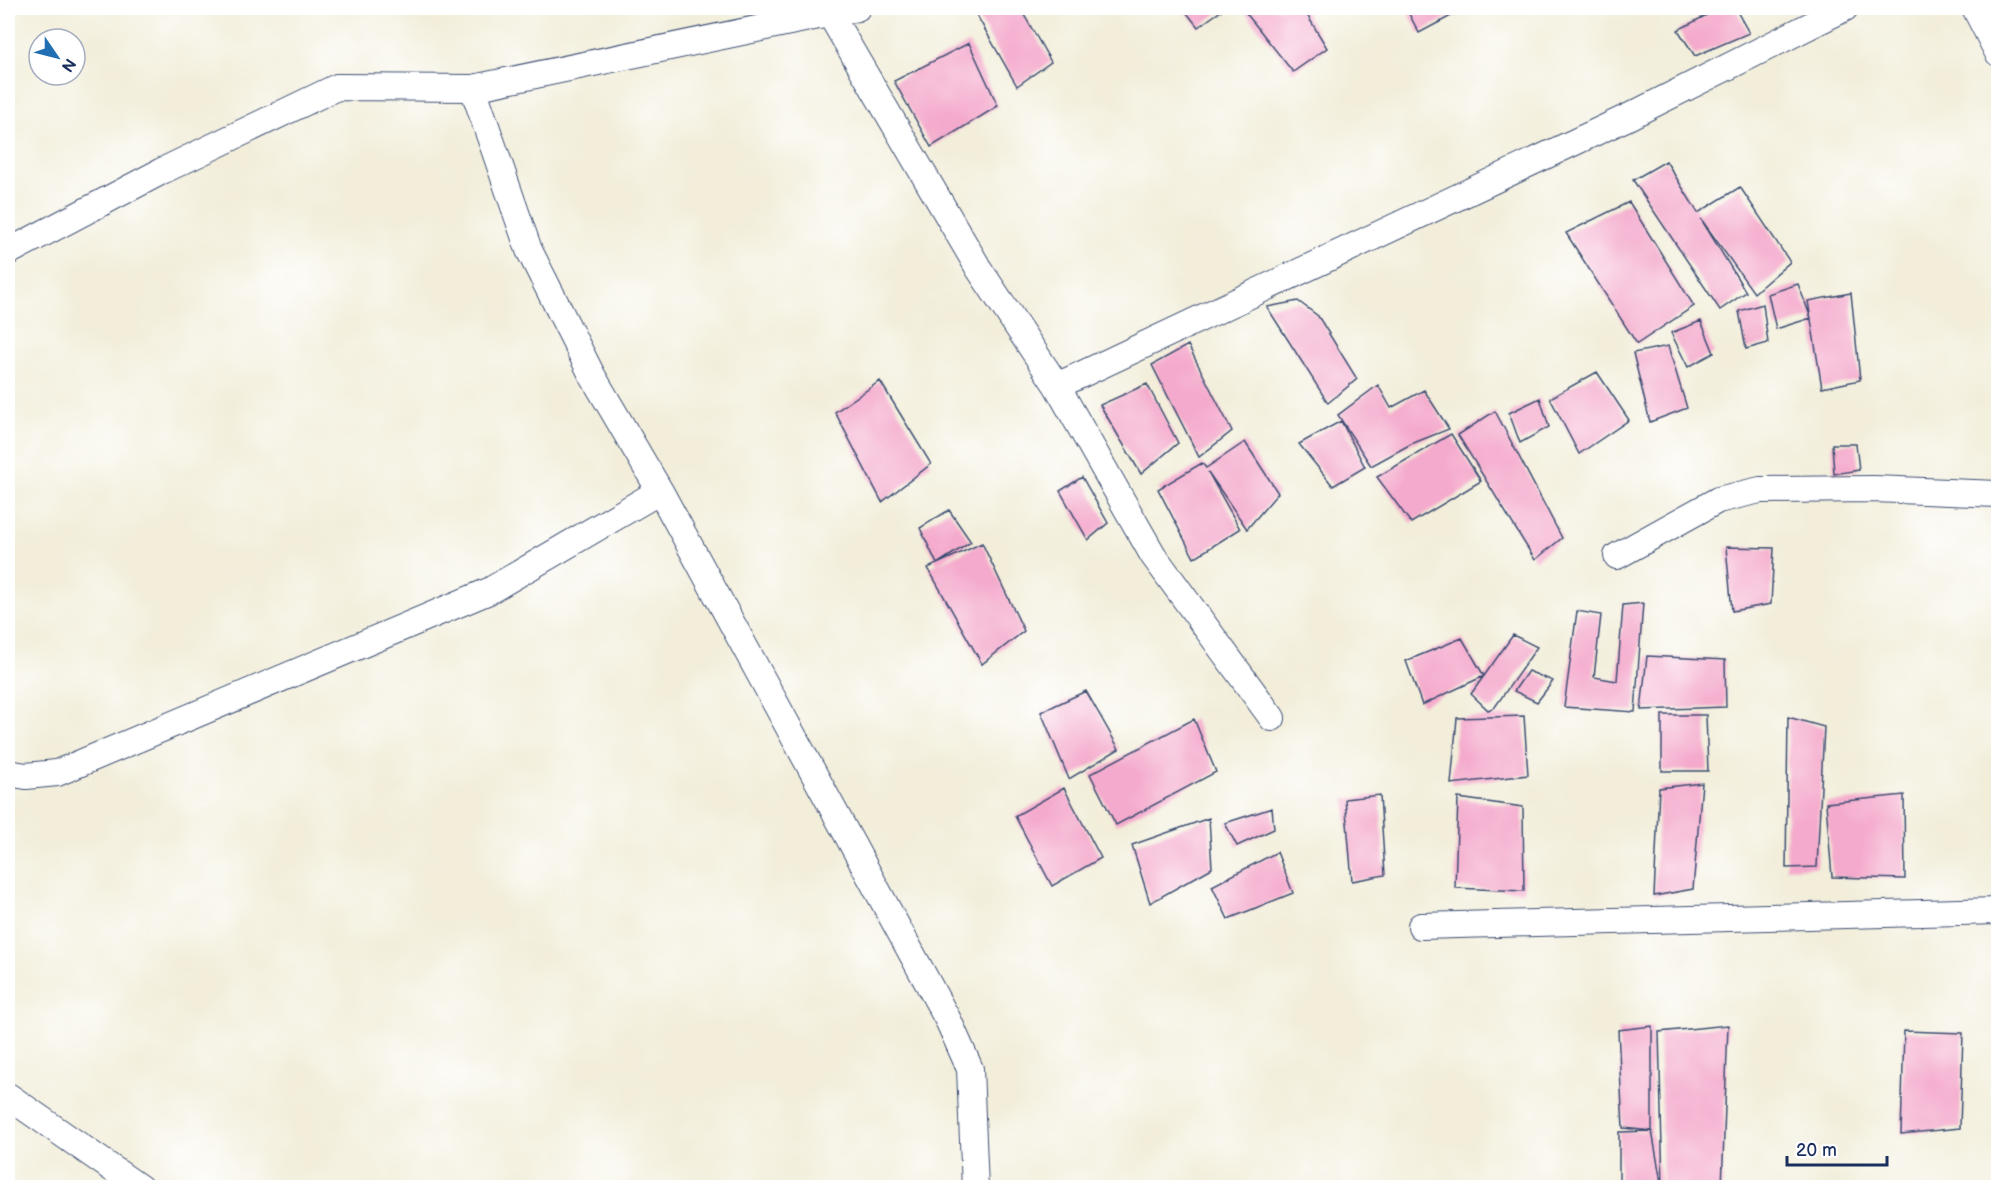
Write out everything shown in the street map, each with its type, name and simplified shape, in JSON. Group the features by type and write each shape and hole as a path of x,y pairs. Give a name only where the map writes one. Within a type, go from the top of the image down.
{"street":[{"path":"8,252 162,171 337,87 473,88 857,8"},
{"path":"1057,386 1630,116 1845,8"},
{"path":"1975,8 1998,53"},
{"path":"830,14 979,269 1057,386 1153,555 1272,718"},
{"path":"473,88 529,250 592,375 660,490 949,1022 970,1069 975,1188"},
{"path":"1617,556 1718,500 1760,489 1874,489 1998,494"},
{"path":"8,773 26,776 57,772 489,591 660,490"},
{"path":"1421,926 1998,911"},
{"path":"8,1096 140,1188"}],"building":[{"path":"984,8 1020,8 1051,62 1017,86 975,12"},
{"path":"1183,8 1225,8 1198,27"},
{"path":"1242,8 1303,8 1327,48 1293,72"},
{"path":"1406,8 1466,8 1419,33"},
{"path":"1720,8 1735,8 1749,33 1695,56 1678,30"},
{"path":"969,43 998,106 931,147 894,81"},
{"path":"1666,161 1698,213 1740,187 1790,262 1754,293 1701,219 1746,292 1720,310 1633,180"},
{"path":"1629,202 1694,306 1637,344 1566,233"},
{"path":"1798,284 1811,318 1776,329 1768,294"},
{"path":"1851,293 1860,380 1822,388 1808,301"},
{"path":"1298,301 1318,316 1357,379 1328,403 1267,307"},
{"path":"1763,304 1768,343 1746,349 1739,311"},
{"path":"1701,321 1714,353 1688,367 1671,333"},
{"path":"1188,345 1232,431 1199,457 1152,365"},
{"path":"1668,346 1687,408 1650,422 1633,353"},
{"path":"1597,372 1629,420 1579,454 1550,398"},
{"path":"880,381 931,464 882,502 835,412"},
{"path":"1147,384 1178,443 1141,474 1100,405"},
{"path":"1378,385 1391,408 1424,390 1449,429 1411,444 1371,466 1338,415"},
{"path":"1540,398 1549,427 1520,443 1509,413"},
{"path":"1495,411 1562,538 1535,560 1458,435"},
{"path":"1341,421 1365,467 1333,486 1299,444"},
{"path":"1451,434 1481,481 1411,523 1377,477"},
{"path":"1245,442 1278,493 1247,529 1208,472 1240,529 1194,558 1158,489 1202,463 1206,468"},
{"path":"1832,444 1856,444 1859,470 1834,474"},
{"path":"1082,477 1108,523 1088,540 1060,491"},
{"path":"949,510 971,542 937,564 920,528"},
{"path":"982,543 1024,631 982,664 928,568"},
{"path":"1726,547 1774,548 1771,604 1732,611"},
{"path":"1643,603 1635,712 1564,707 1577,611 1601,615 1594,677 1617,681 1623,605"},
{"path":"1513,635 1537,647 1495,707 1488,710 1471,694"},
{"path":"1462,638 1484,676 1422,705 1406,661"},
{"path":"1647,656 1725,660 1726,707 1641,710"},
{"path":"1528,671 1553,681 1537,702 1514,691"},
{"path":"1086,691 1119,749 1069,779 1041,712"},
{"path":"1662,715 1706,715 1708,771 1662,771"},
{"path":"1524,716 1528,775 1451,784 1457,718"},
{"path":"1788,717 1824,727 1817,867 1786,868"},
{"path":"1194,719 1216,772 1116,825 1090,774"},
{"path":"1702,783 1693,889 1654,896 1659,788"},
{"path":"1064,788 1101,858 1052,886 1015,816"},
{"path":"1380,795 1385,875 1352,881 1345,799"},
{"path":"1904,795 1905,879 1832,877 1826,803"},
{"path":"1458,798 1523,807 1524,891 1455,888"},
{"path":"1272,808 1274,829 1237,846 1225,823"},
{"path":"1209,818 1212,868 1150,903 1132,845"},
{"path":"1277,852 1293,893 1228,919 1212,886"},
{"path":"1728,1025 1722,1188 1663,1188 1659,1032"},
{"path":"1652,1026 1652,1131 1623,1128 1618,1030"},
{"path":"1904,1031 1963,1033 1960,1128 1901,1134"},
{"path":"1652,1131 1662,1188 1619,1188 1619,1132"}]}
